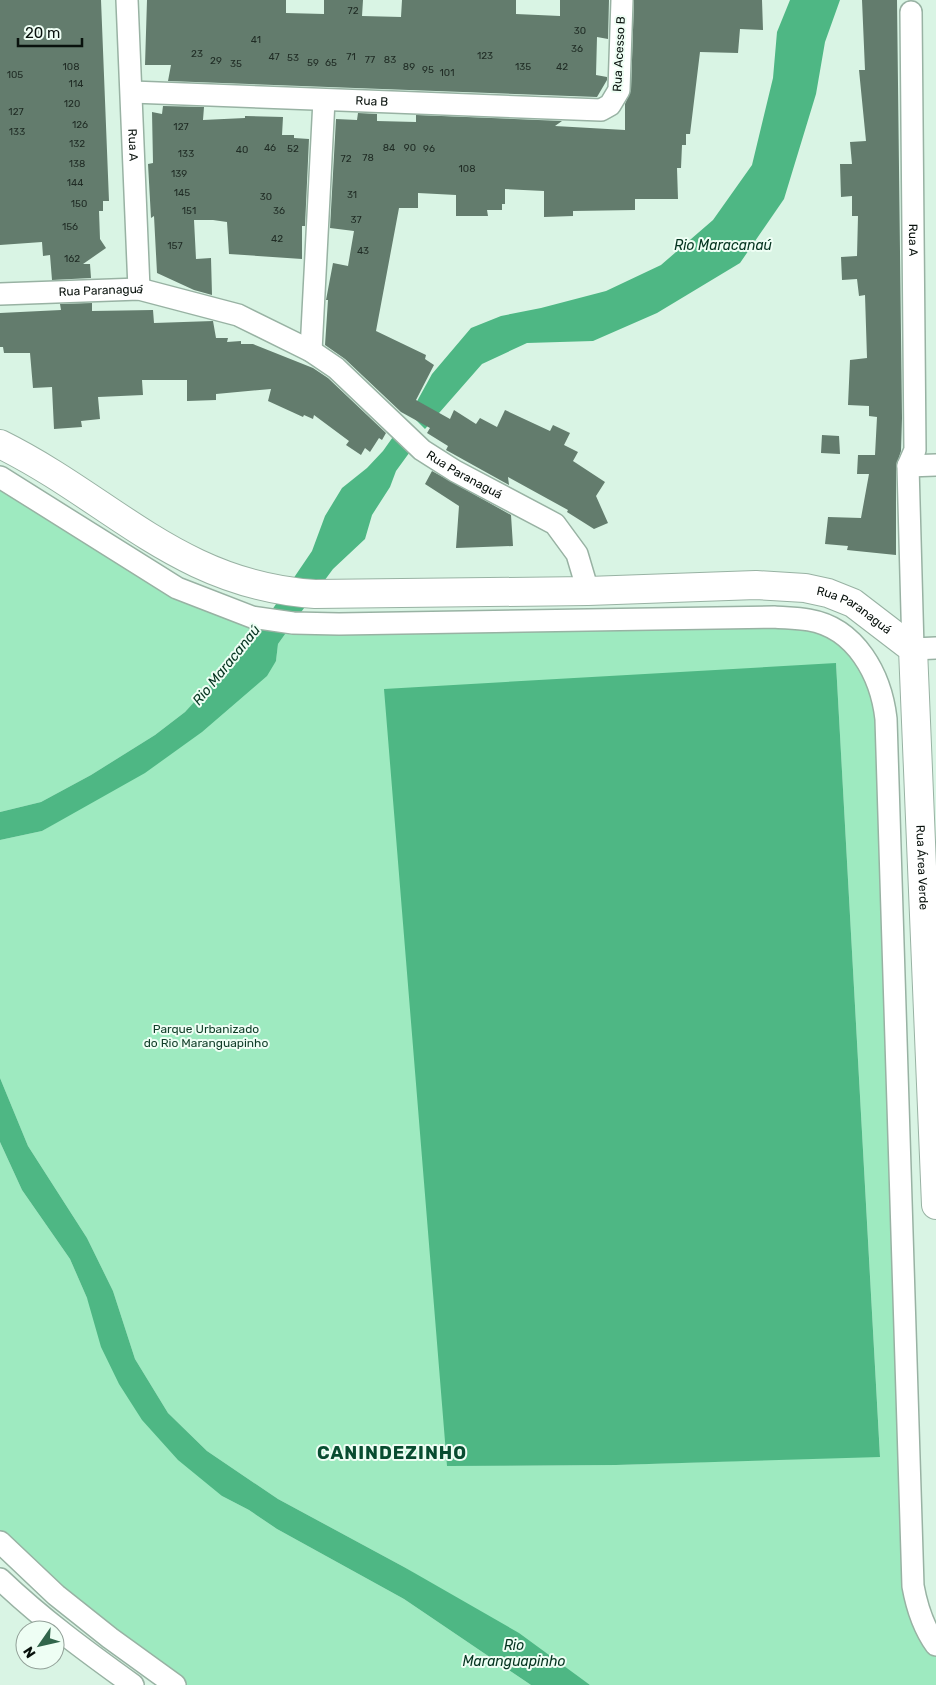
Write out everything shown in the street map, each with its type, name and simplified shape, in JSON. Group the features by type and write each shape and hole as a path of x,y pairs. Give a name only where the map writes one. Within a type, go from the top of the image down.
{"main road":[{"path":"0,444 59,478 145,536 194,563 234,580 285,592 314,594 588,591"},
{"name":"Rua Paranaguá","path":"588,591 756,585 805,588 828,593 853,603 924,648"},
{"name":"Rua Área Verde","path":"924,648 936,1205"}],"street":[{"name":"Rua A","path":"127,0 139,289"},
{"name":"Rua Acesso B","path":"610,105 619,90 622,0"},
{"name":"Rua A","path":"908,466 915,450 911,12"},
{"name":"Rua B","path":"132,92 594,110 610,105"},
{"path":"311,351 324,100"},
{"name":"Rua Paranaguá","path":"0,294 139,289 238,315 311,351 336,368 422,450 555,524 577,554 588,591"},
{"path":"908,466 936,465"},
{"name":"Rua Área Verde","path":"908,466 924,648"},
{"path":"0,477 177,588 232,611 266,620 293,624 774,616 810,620 836,630 854,645 869,662 884,699 886,719 913,1586 917,1610 928,1634 936,1645"},
{"path":"0,1542 56,1595 110,1638 175,1685"},
{"path":"0,1579 29,1607 133,1685"}],"green space":[{"path":"0,477 109,544 267,620 238,657 185,712 155,735 91,775 41,802 0,812"},
{"name":"Parque Urbanizado do Rio Maranguapinho","path":"774,617 836,630 878,680 913,1586 936,1645 936,1685 590,1685 404,1567 278,1499 207,1451 168,1413 135,1359 113,1291 87,1238 28,1146 0,1078 0,840 42,831 81,807 276,661 278,644 293,623","holes":["836,663 880,1456 616,1465 447,1466"]},
{"path":"0,1142 22,1190 70,1259 87,1298 222,1496 249,1510 277,1529 404,1599 531,1685 175,1685 0,1542"}],"water":[{"name":"Rio Maracanaú","path":"790,0 840,0 825,42 816,94 784,199 740,263 657,313 593,341 527,343 482,364 425,429 410,414 432,374 471,328 501,316 606,291 661,265 713,220 752,165 773,78 777,32"},
{"name":"Rio Maracanaú","path":"395,434 412,449 396,471 390,487 372,515 365,539 333,569 293,623 278,644 276,661 267,676 202,732 145,773 42,831 0,840 0,812 41,802 91,775 155,735 185,712 253,638 312,551 325,516 342,488 367,468 383,451"},
{"path":"836,663 880,1457 616,1465 447,1466 384,689"},
{"name":"Rio Maranguapinho","path":"0,1078 28,1146 87,1238 113,1291 135,1359 168,1413 207,1451 278,1499 404,1567 519,1633 590,1685 531,1685 404,1599 277,1529 249,1510 222,1496 178,1460 142,1420 119,1384 101,1347 87,1298 70,1259 22,1190 0,1142"}],"building":[{"path":"0,0 101,0 109,201 103,201 103,211 99,211 100,239 106,248 83,264 90,264 91,278 52,280 50,255 43,256 42,242 0,245"},
{"path":"147,0 286,0 286,13 324,14 324,0 363,0 362,16 401,17 402,0 516,0 516,14 560,16 560,0 609,0 608,39 597,37 596,75 607,77 607,80 597,97 168,81 171,65 145,65"},
{"path":"634,0 762,0 763,30 740,29 738,53 700,52 690,134 686,134 686,145 682,145 681,168 677,168 678,199 635,199 635,210 573,211 573,216 544,217 544,191 505,189 505,204 502,204 502,210 487,210 488,216 456,216 456,195 418,193 418,208 399,208 376,331 426,355 425,359 434,365 416,400 450,419 454,410 476,424 480,418 497,427 505,410 550,431 553,425 570,433 564,445 578,452 573,461 605,482 596,496 608,523 594,529 567,512 568,510 508,477 509,485 446,450 448,446 427,433 430,428 401,412 345,359 325,345 328,300 326,300 333,263 348,266 354,231 330,228 336,119 357,120 358,113 377,114 377,121 416,122 416,115 562,121 555,126 625,130 625,104 631,90"},
{"path":"862,0 897,0 902,418 901,451 896,466 896,555 847,550 848,546 825,544 828,517 861,518 869,474 857,474 858,455 875,455 877,417 869,416 869,406 848,405 850,360 867,358 865,295 859,296 857,279 842,280 841,257 857,256 858,216 852,216 852,196 841,197 840,164 852,164 850,142 866,141 859,70 865,70"},
{"path":"163,106 204,107 203,120 245,118 245,116 283,117 282,135 294,135 294,138 309,139 305,226 302,226 302,259 229,254 227,222 194,220 196,259 211,258 212,295 194,290 157,273 154,216 151,218 148,164 153,163 152,112 162,114"},
{"path":"92,303 92,311 153,310 154,323 213,321 216,338 228,338 227,342 241,341 241,344 253,344 313,368 328,378 386,433 382,440 379,438 370,452 365,448 361,455 346,445 349,441 314,415 313,419 304,415 303,417 268,401 271,389 216,394 216,400 187,401 187,380 142,380 143,395 98,397 100,419 81,421 82,427 54,429 52,387 33,388 30,353 4,353 3,347 0,347 0,313 61,310 60,304"},
{"path":"822,435 839,436 840,454 821,453"},
{"path":"432,471 511,515 513,546 456,548 459,506 425,484"}],"district":[{"name":"CANINDEZINHO","path":"392,1453"}]}
